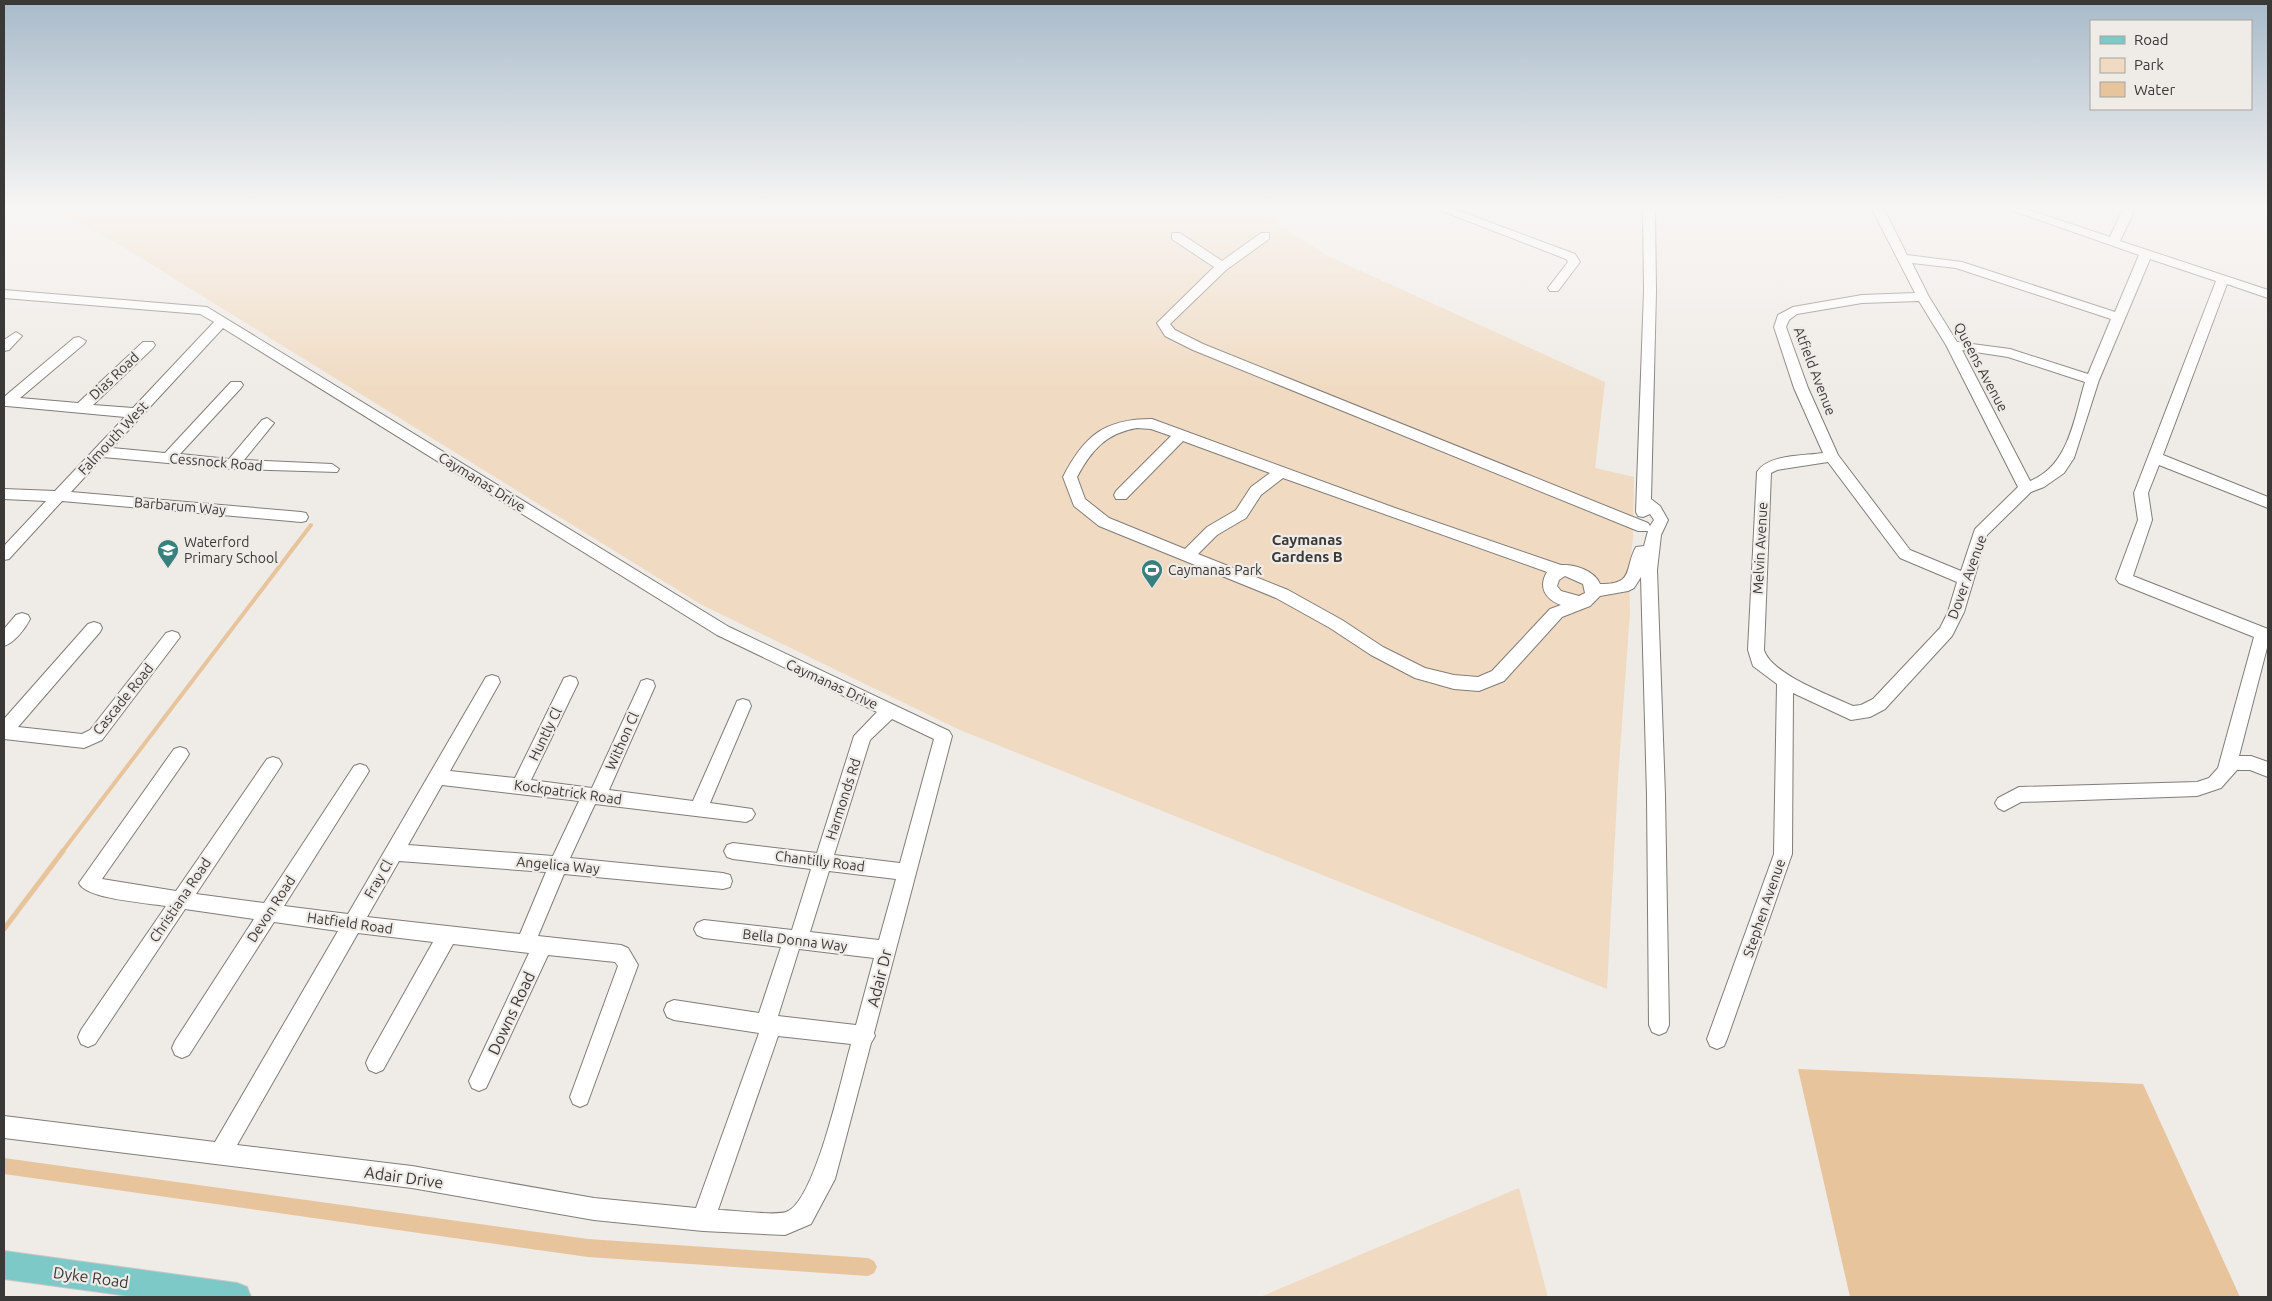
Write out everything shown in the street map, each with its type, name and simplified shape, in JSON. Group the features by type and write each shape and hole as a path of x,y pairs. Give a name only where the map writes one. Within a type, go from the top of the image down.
{"main road":[{"name":"Dyke Road","path":"4,1265 237,1297"}],"street":[{"path":"1219,270 1163,322 1170,333 1198,347 1643,527"},
{"path":"1554,288 1568,270"},
{"path":"1561,571 1550,580 1553,592 1567,602 1611,591 1630,584 1638,573 1644,501 1649,270"},
{"name":"Queens Avenue","path":"1910,270 1953,345 2026,488"},
{"path":"1972,270 2117,317"},
{"name":"Dover Avenue","path":"1785,681 1851,713 1864,712 1879,704 1946,632 1956,612 1980,533 2026,488 2039,483 2059,470 2067,458 2092,380 2138,270"},
{"path":"2197,270 2268,294"},
{"path":"2223,278 2156,458 2141,493 2145,520 2124,579 2266,635 2226,770"},
{"name":"Caymanas Drive","path":"4,294 203,310 723,632 943,736"},
{"name":"Atfield Avenue","path":"1832,457 1801,388 1780,326 1783,318 1793,311 1862,300 1924,297"},
{"name":"Falmouth West","path":"4,555 222,322"},
{"path":"4,347 16,336"},
{"path":"6,402 79,341"},
{"name":"Dias Road","path":"81,408 148,345"},
{"path":"1953,345 2010,353 2092,380"},
{"path":"170,457 236,385"},
{"path":"6,402 136,413"},
{"path":"233,464 267,423"},
{"path":"1134,423 1152,424 1281,472 1561,571 1570,571 1587,577 1589,596 1556,613 1498,676 1479,684 1454,682 1421,673 1376,651 1336,624 1282,594 1097,517 1078,502 1070,476 1086,448 1100,436 1121,425 1134,423"},
{"path":"1121,495 1181,435"},
{"name":"Cessnock Road","path":"99,452 233,464 332,470"},
{"path":"1832,457 1905,554 1966,579"},
{"name":"Melvin Avenue","path":"1785,681 1759,661 1756,650 1764,472 1767,468 1774,465 1832,457"},
{"path":"2156,458 2268,503"},
{"path":"1188,555 1212,531 1241,514 1256,491 1281,472"},
{"name":"Barbarum Way","path":"4,494 59,496 301,517"},
{"path":"1644,501 1655,510 1661,520 1653,536 1649,570 1656,795 1659,1025"},
{"path":"4,640 22,619"},
{"path":"4,732 94,628"},
{"name":"Cascade Road","path":"4,732 84,741 91,738 96,735 172,637"},
{"name":"Stephen Avenue","path":"1717,1039 1783,854 1785,681"},
{"name":"Fray Cl","path":"220,1154 492,682"},
{"name":"Huntly Cl","path":"520,785 570,683"},
{"name":"Withon Cl","path":"558,865 594,796 647,686"},
{"path":"698,809 743,706"},
{"name":"Harmonds Rd","path":"703,1220 823,862 863,736 890,711"},
{"name":"Adair Dr","path":"803,1216 827,1171 865,1036 943,736"},
{"name":"Hatfield Road","path":"180,754 88,883 93,886 179,901 270,911 352,925 620,954 628,965 580,1097"},
{"path":"2004,802 2019,795 2213,786 2233,763 2238,762 2251,763 2268,770"},
{"name":"Christiana Road","path":"88,1037 273,764"},
{"name":"Devon Road","path":"182,1048 360,771"},
{"name":"Kockpatrick Road","path":"436,778 520,785 746,814"},
{"name":"Chantilly Road","path":"733,851 907,872"},
{"name":"Angelica Way","path":"393,852 723,881"},
{"name":"Downs Road","path":"479,1081 534,944 558,865"},
{"name":"Bella Donna Way","path":"704,930 886,950"},
{"path":"376,1063 447,936"},
{"path":"674,1010 865,1036"},
{"name":"Adair Drive","path":"4,1127 412,1176 594,1209 703,1220 785,1224 803,1216"}],"green space":[{"name":"Caymanas Park","path":"160,270 1358,270 1605,382 1595,468 1634,477 1633,539 1629,572 1630,612 1618,779 1607,989 960,730 702,605"},
{"path":"1519,1188 1548,1297 1260,1297"}],"water":[{"path":"1798,1069 2143,1084 2240,1297 1850,1297"}],"waterway":[{"path":"62,852 311,525"},
{"path":"4,929 63,851"},
{"path":"4,1166 588,1248 868,1267"}],"place":[{"name":"Waterford Primary School","path":"168,569"},
{"name":"Caymanas Park","path":"1152,589"}],"district":[{"name":"Caymanas Gardens B","path":"1307,548"}]}
